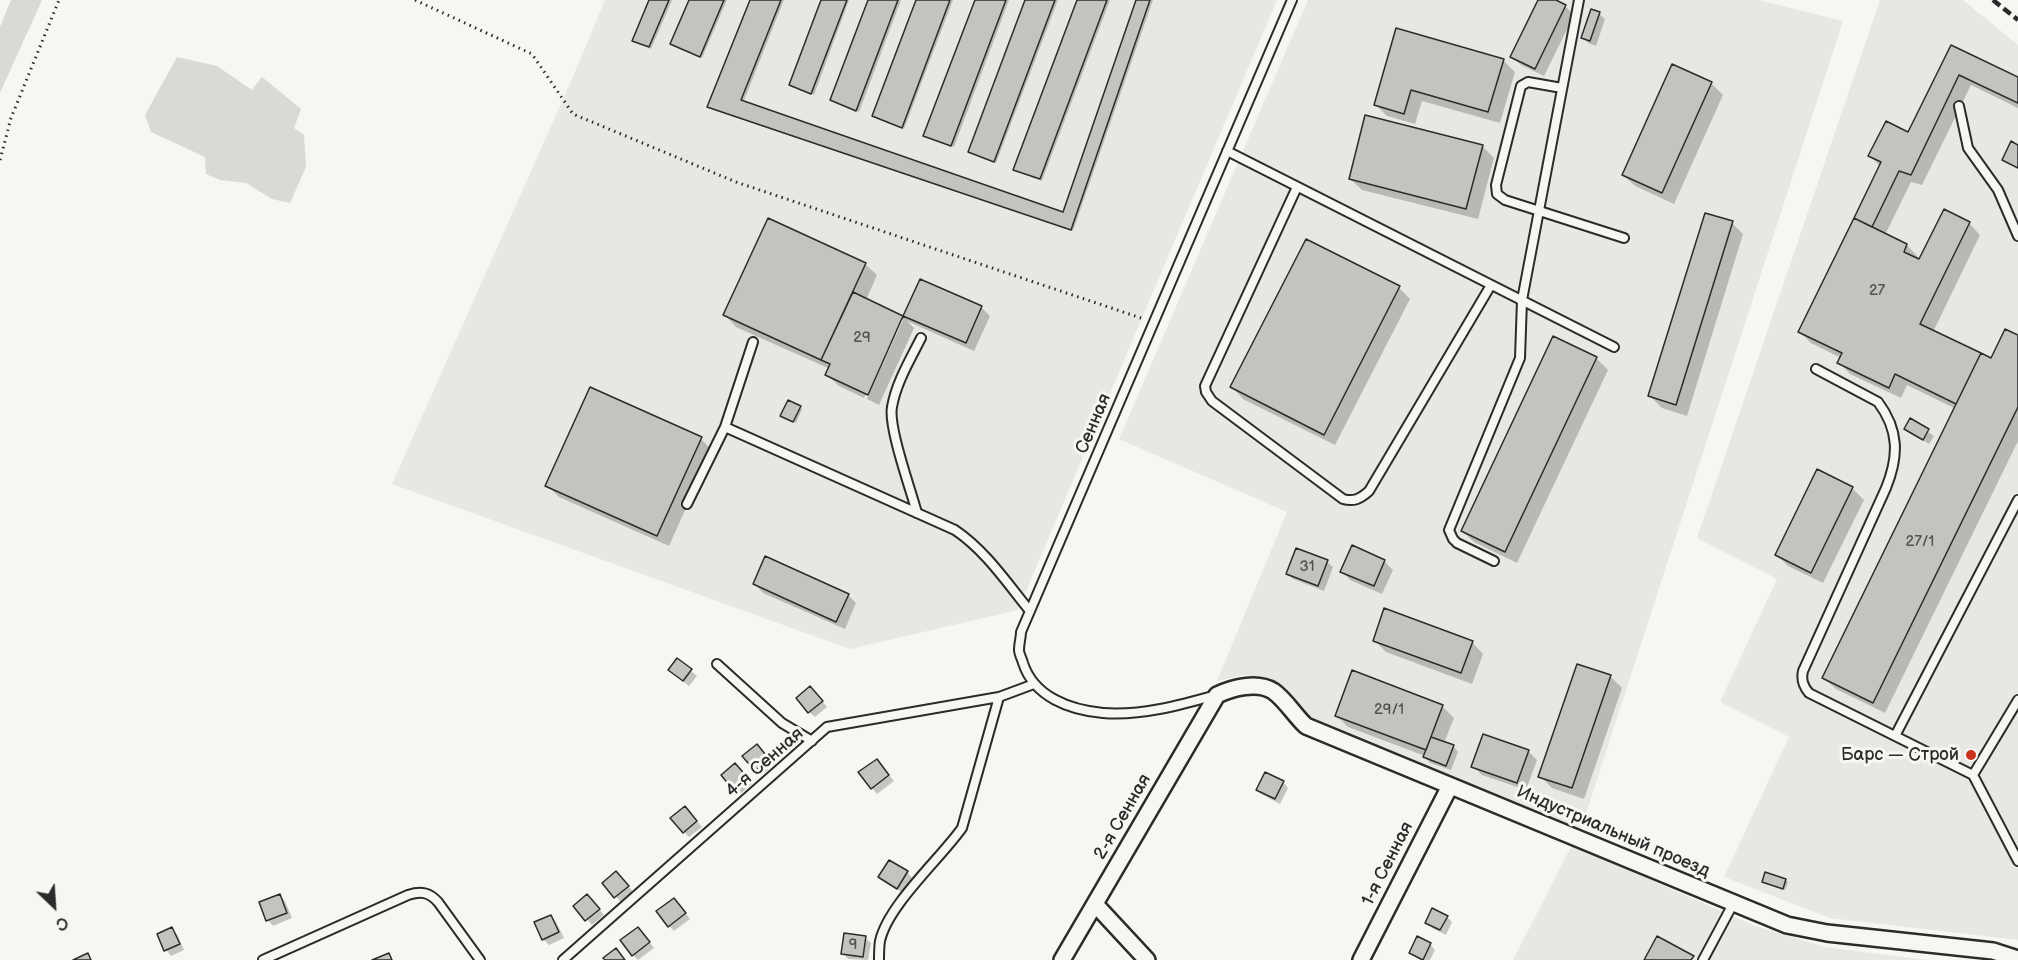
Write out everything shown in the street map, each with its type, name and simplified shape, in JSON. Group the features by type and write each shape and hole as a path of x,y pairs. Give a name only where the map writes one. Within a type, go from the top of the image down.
{"street":[{"name":"Индустриальный проезд","path":"1217,694 1228,690 1261,687 1277,695 1306,726 1787,925 2018,959"},
{"name":"2-я Сенная","path":"1062,960 1217,694"},
{"name":"1-я Сенная","path":"1361,960 1450,786"},
{"path":"1095,904 1147,960"}],"lane":[{"name":"Сенная","path":"1217,694 1148,710 1104,713 1067,706 1051,698 1034,684 1019,651 1022,632 1030,611 1291,0"},
{"path":"1494,561 1457,543 1449,530 1520,358 1522,300 1580,0"},
{"path":"1563,88 1528,82 1521,86 1496,185 1497,194 1500,198 1624,238"},
{"path":"1959,106 1968,148 1998,189 2018,236"},
{"path":"1227,151 1614,347"},
{"path":"1297,187 1206,381 1206,392 1212,401 1343,499 1352,501 1361,498 1369,491 1491,285"},
{"path":"917,513 891,411 895,393 921,338"},
{"path":"687,504 725,427 753,342"},
{"path":"1816,369 1878,402 1892,429 1896,457 1886,488 1803,671 1802,682 1809,693 1973,775 2018,861"},
{"path":"725,427 955,530 970,540 1030,611"},
{"path":"1895,736 2018,500"},
{"path":"717,664 782,723 812,741"},
{"name":"4-я Сенная","path":"563,960 827,727 999,697 1034,684"},
{"path":"879,960 880,941 898,906 962,828 999,697"},
{"path":"1973,775 2018,700"},
{"path":"263,960 408,895 422,892 431,895 438,902 480,960"},
{"path":"1703,960 1733,904"}],"path":[{"path":"0,160 11,118 59,0"},
{"path":"415,0 532,54 573,114 736,182 1154,322"}],"shaded area":[{"path":"11,0 42,0 0,93 0,27"},
{"path":"605,0 1277,0 1018,610 850,649 392,484"},
{"path":"1308,0 1759,0 1843,21 1581,829 1309,718 1290,692 1265,677 1243,675 1217,681 1287,512 1119,439"},
{"path":"1880,0 1963,0 2018,45 2018,940 1830,918 1724,877 1789,737 1720,702 1777,579 1697,538"},
{"path":"177,57 217,66 252,90 262,77 301,109 294,128 304,135 306,167 290,203 272,199 246,183 220,180 206,174 205,157 151,132 145,115"},
{"path":"1572,845 1755,926 1825,947 1927,960 1513,960"}],"building":[{"path":"649,0 669,0 649,47 632,41"},
{"path":"689,0 724,0 700,57 670,44"},
{"path":"750,0 781,0 741,100 1063,212 1136,0 1150,0 1071,230 707,107"},
{"path":"821,0 847,0 811,94 789,85"},
{"path":"868,0 898,0 856,111 830,100"},
{"path":"916,0 950,0 902,128 872,116"},
{"path":"975,0 1006,0 951,146 923,136"},
{"path":"1025,0 1055,0 994,162 968,152"},
{"path":"1077,0 1107,0 1040,179 1013,170"},
{"path":"1538,0 1556,0 1566,5 1535,69 1510,57"},
{"path":"1591,9 1600,12 1590,41 1581,38"},
{"path":"1396,28 1504,59 1488,112 1411,90 1404,114 1374,105"},
{"path":"1951,45 2018,77 2018,103 1959,75 1911,175 1899,171 1872,227 1854,218 1881,162 1868,156 1886,121 1908,132"},
{"path":"1672,64 1712,82 1662,193 1622,175"},
{"path":"1365,115 1483,145 1466,209 1349,179"},
{"path":"2011,141 2018,145 2018,168 2002,160"},
{"path":"1944,209 1970,222 1920,324 1981,353 1956,404 1895,374 1889,388 1837,363 1842,353 1798,332 1854,218 1907,244 1904,252 1919,259"},
{"path":"1705,213 1733,221 1676,405 1648,396"},
{"path":"768,218 866,263 821,360 723,315"},
{"path":"1306,239 1400,286 1324,435 1230,387"},
{"path":"920,279 982,306 966,343 903,316"},
{"path":"853,292 903,316 868,395 825,375 830,364 821,360"},
{"path":"2005,329 2018,335 2018,407 1873,703 1822,678 1981,353 1991,358"},
{"path":"1553,336 1597,357 1505,552 1461,531"},
{"path":"590,387 702,437 657,536 545,486"},
{"path":"788,400 801,406 793,422 780,416"},
{"path":"1910,418 1929,429 1923,440 1904,429"},
{"path":"1817,469 1853,487 1811,573 1775,555"},
{"path":"1352,545 1385,560 1374,586 1340,572"},
{"path":"1296,548 1328,560 1318,586 1286,574"},
{"path":"765,556 849,594 836,622 753,584"},
{"path":"1384,608 1473,641 1461,673 1373,641"},
{"path":"677,658 692,669 683,681 668,670"},
{"path":"1577,664 1611,675 1572,788 1538,777"},
{"path":"1352,670 1443,705 1426,750 1335,716"},
{"path":"810,686 823,701 808,713 796,698"},
{"path":"1483,734 1529,750 1517,783 1471,767"},
{"path":"1431,737 1454,745 1446,766 1423,757"},
{"path":"757,744 769,759 755,771 742,756"},
{"path":"877,759 889,775 871,789 858,772"},
{"path":"735,763 748,778 733,790 721,775"},
{"path":"1265,772 1284,781 1275,799 1256,790"},
{"path":"685,806 697,821 683,833 670,818"},
{"path":"889,860 908,871 897,889 878,877"},
{"path":"616,871 629,886 614,898 602,883"},
{"path":"1765,872 1786,879 1783,889 1762,882"},
{"path":"280,894 287,913 266,921 259,902"},
{"path":"587,894 600,909 585,921 573,906"},
{"path":"674,898 686,913 668,927 656,911"},
{"path":"1432,908 1448,916 1440,930 1425,923"},
{"path":"551,915 559,932 542,940 534,922"},
{"path":"172,927 180,944 164,951 157,934"},
{"path":"638,927 650,942 632,956 620,940"},
{"path":"844,933 866,936 863,957 841,954"},
{"path":"1417,936 1431,943 1423,960 1409,953"},
{"path":"1657,936 1694,956 1691,960 1644,960"},
{"path":"616,948 625,960 605,960 603,958"},
{"path":"88,953 91,960 73,960"},
{"path":"389,953 392,960 372,960"}],"railway":[{"path":"1993,0 2018,20"}],"place":[{"name":"Барс — Строй","path":"1971,755"}]}
